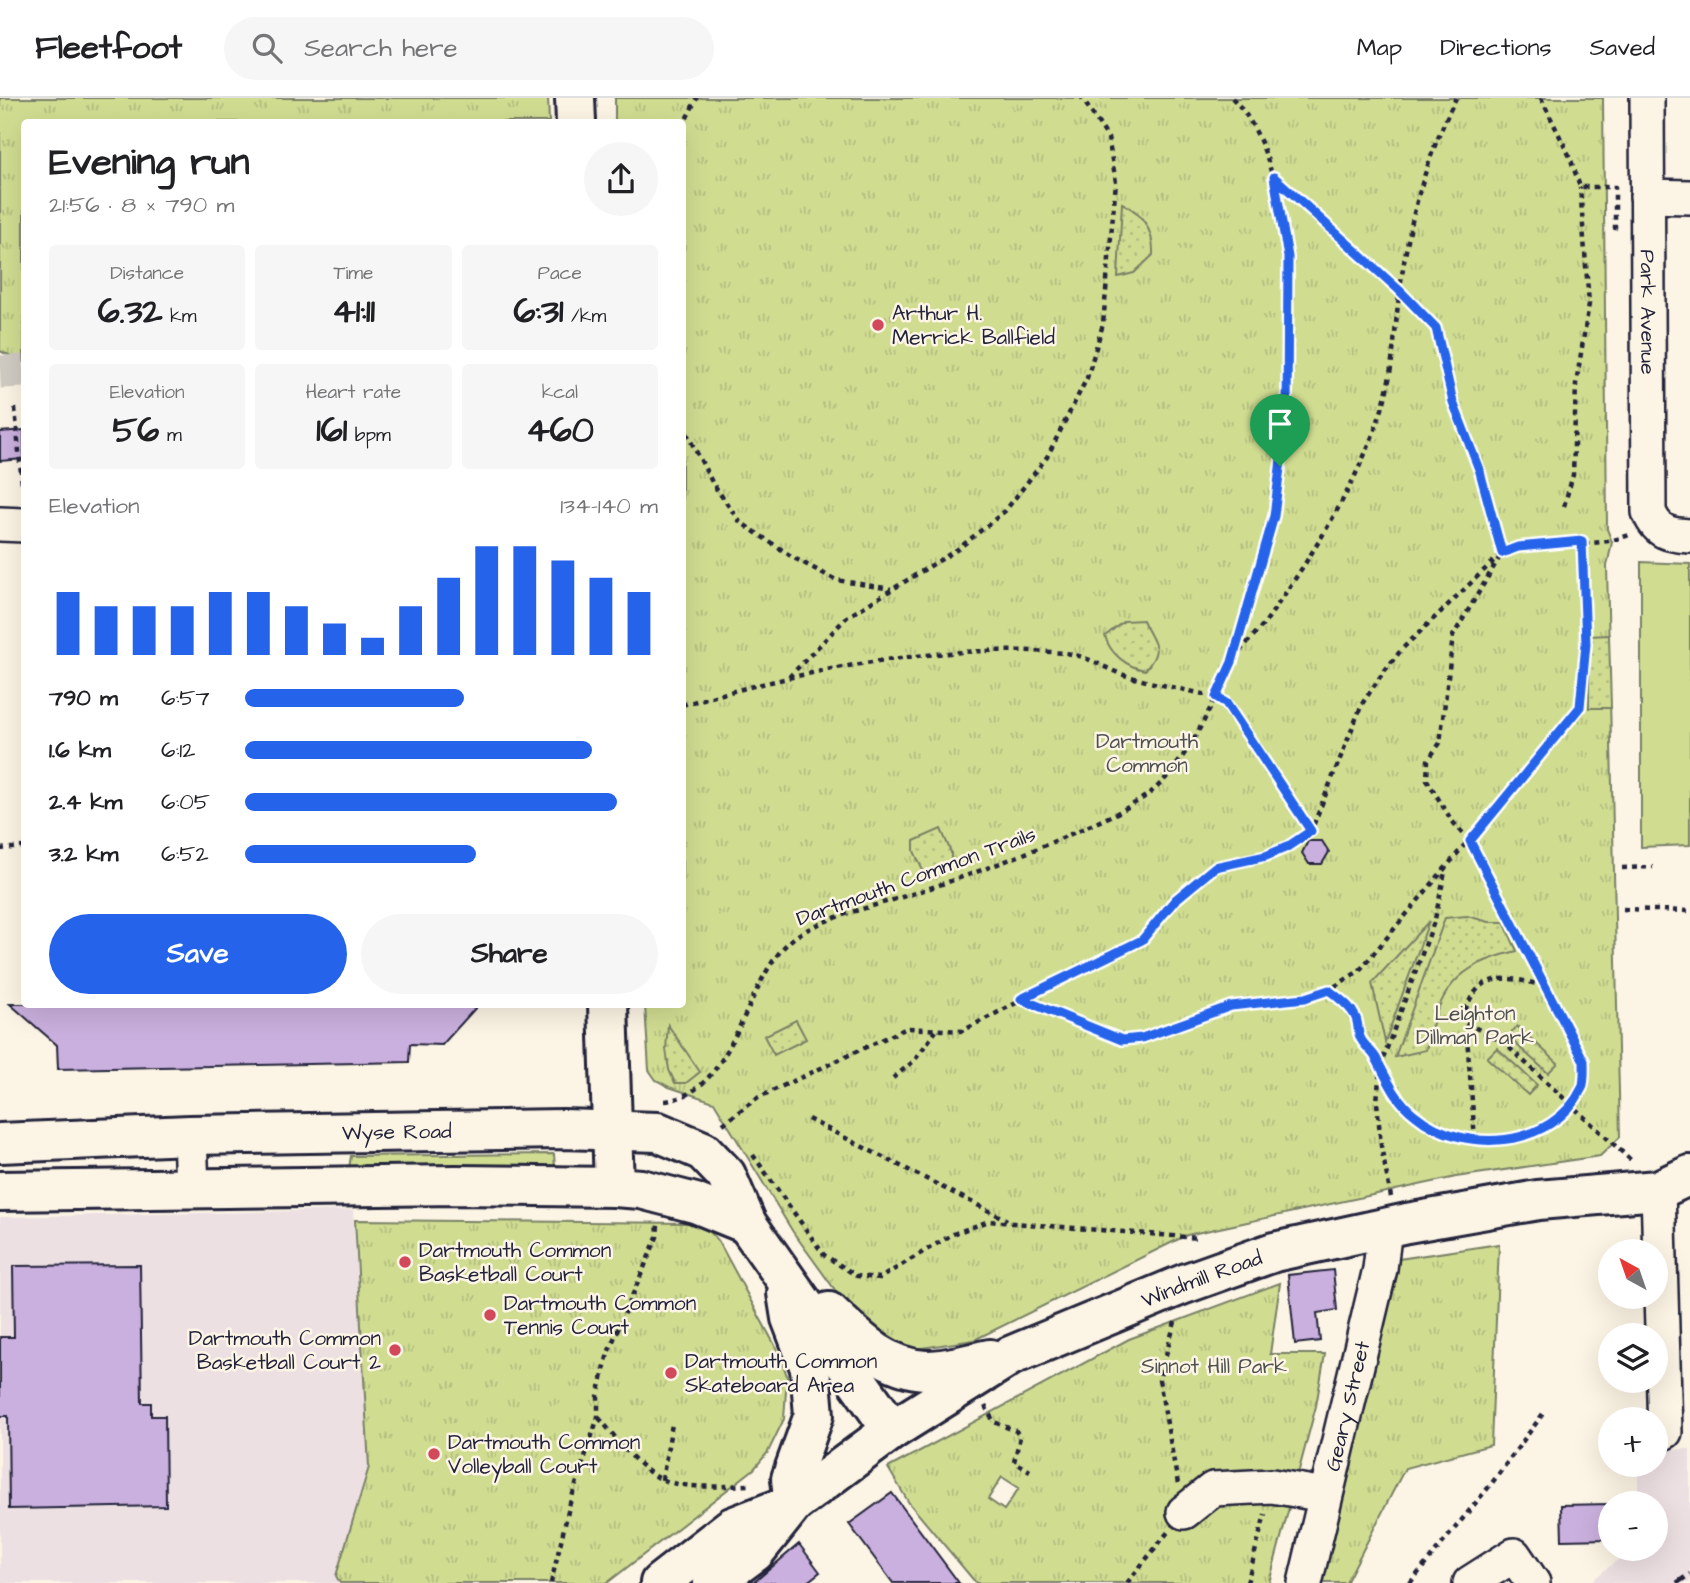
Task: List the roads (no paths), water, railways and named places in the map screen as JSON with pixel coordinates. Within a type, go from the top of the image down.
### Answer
[{"type":"main road","points":[[575,98],[576,119]]},
{"type":"main road","points":[[608,1008],[614,1187]]},
{"type":"main road","name":"Wyse Road","points":[[0,1143],[190,1135],[613,1128],[658,1132],[703,1151],[726,1175],[747,1224],[785,1274],[892,1430]]},
{"type":"main road","points":[[0,1191],[456,1185],[614,1187],[640,1189],[695,1203],[747,1224]]},
{"type":"main road","name":"Windmill Road","points":[[660,1583],[732,1527],[1010,1356],[1184,1284],[1388,1213],[1679,1190]]},
{"type":"main road","points":[[785,1274],[877,1355],[906,1366],[927,1370],[1010,1356]]},
{"type":"main road","points":[[785,1274],[791,1318],[810,1368],[814,1415],[792,1491]]},
{"type":"main road","name":"Windmill Road","points":[[713,1583],[755,1552],[792,1491]]},
{"type":"street","name":"Park Avenue","points":[[1647,98],[1649,512],[1655,525],[1667,535],[1690,536]]},
{"type":"street","points":[[1647,211],[1690,197]]},
{"type":"street","points":[[0,524],[21,525]]},
{"type":"street","points":[[190,1135],[191,1189]]},
{"type":"street","points":[[1666,1407],[1679,1190]]},
{"type":"street","name":"Geary Street","points":[[1304,1583],[1380,1269],[1388,1213]]},
{"type":"street","points":[[1184,1512],[1213,1489],[1272,1486],[1325,1495]]},
{"type":"street","points":[[1470,1583],[1514,1555],[1532,1583]]},
{"type":"tunnel","points":[[0,372],[21,371]]},
{"type":"railway","points":[[1677,1583],[1690,1574]]},
{"type":"place","name":"Arthur H. Merrick Ballfield","points":[[878,325]]},
{"type":"place","name":"Dartmouth Common Basketball Court","points":[[405,1262]]},
{"type":"place","name":"Dartmouth Common Tennis Court","points":[[490,1315]]},
{"type":"place","name":"Dartmouth Common Basketball Court 2","points":[[395,1350]]},
{"type":"place","name":"Dartmouth Common Skateboard Area","points":[[671,1373]]},
{"type":"place","name":"Dartmouth Common Volleyball Court","points":[[434,1454]]},
{"type":"park label","name":"Dartmouth Common","points":[[1147,753]]},
{"type":"park label","name":"Leighton Dillman Park","points":[[1475,1025]]},
{"type":"park label","name":"Sinnot Hill Park","points":[[1214,1366]]}]
